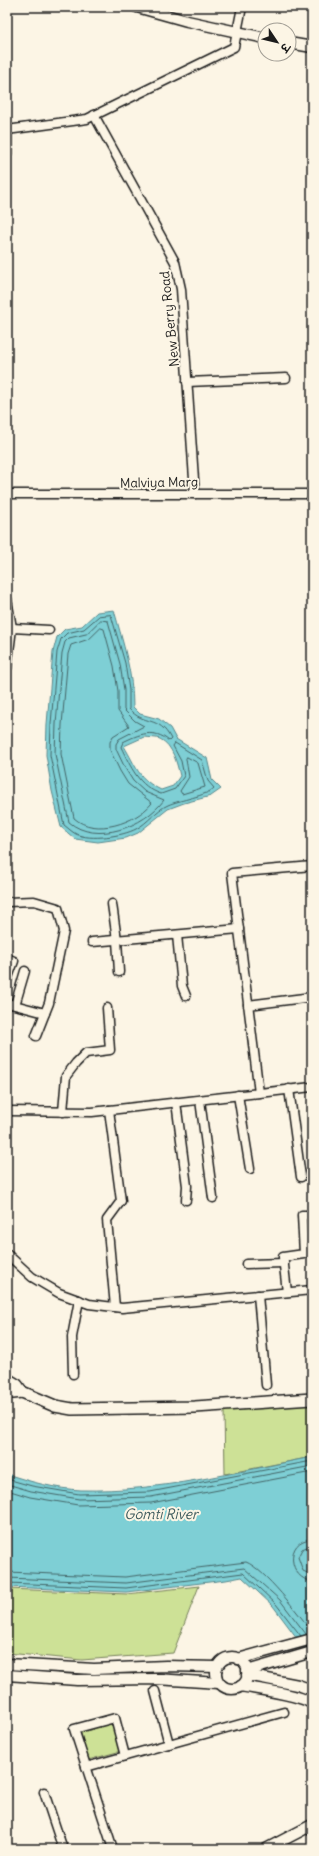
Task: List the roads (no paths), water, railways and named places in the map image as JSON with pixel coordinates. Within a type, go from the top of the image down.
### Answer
[{"type":"main road","points":[[7,1379],[17,1385],[22,1392]]},
{"type":"main road","points":[[7,1390],[13,1393],[22,1392],[55,1406],[72,1409],[195,1407],[312,1399]]},
{"type":"street","points":[[137,7],[257,37]]},
{"type":"street","points":[[7,130],[86,119],[234,47],[242,7]]},
{"type":"street","points":[[297,44],[312,47]]},
{"type":"street","name":"New Berry Road","points":[[94,115],[176,262],[181,289],[195,494]]},
{"type":"street","points":[[7,134],[7,154]]},
{"type":"street","points":[[187,382],[286,378]]},
{"type":"street","name":"Malviya Marg","points":[[7,494],[312,494]]},
{"type":"street","points":[[7,599],[12,628],[7,668]]},
{"type":"street","points":[[12,628],[49,630]]},
{"type":"street","points":[[259,1093],[232,874],[312,866]]},
{"type":"street","points":[[7,902],[34,901],[58,908],[64,930],[51,996],[46,1013],[36,1036]]},
{"type":"street","points":[[112,904],[117,940],[119,972]]},
{"type":"street","points":[[92,942],[239,929]]},
{"type":"street","points":[[177,935],[182,986],[186,996]]},
{"type":"street","points":[[7,958],[14,960],[7,980]]},
{"type":"street","points":[[25,971],[11,1004],[46,1013]]},
{"type":"street","points":[[248,1005],[312,997]]},
{"type":"street","points":[[64,1112],[66,1076],[86,1053],[110,1050],[107,1008]]},
{"type":"street","points":[[7,1111],[92,1112],[312,1087]]},
{"type":"street","points":[[289,1089],[301,1177]]},
{"type":"street","points":[[238,1095],[250,1169]]},
{"type":"street","points":[[200,1100],[213,1198]]},
{"type":"street","points":[[176,1102],[187,1186],[186,1200]]},
{"type":"street","points":[[109,1110],[120,1201],[107,1220],[115,1307]]},
{"type":"street","points":[[287,1292],[283,1257],[304,1254],[302,1215],[312,1215]]},
{"type":"street","points":[[7,1254],[32,1277],[59,1293],[89,1304],[122,1308],[312,1290]]},
{"type":"street","points":[[246,1264],[284,1263]]},
{"type":"street","points":[[258,1295],[266,1385]]},
{"type":"street","points":[[73,1374],[72,1337],[79,1300]]},
{"type":"street","points":[[219,1683],[216,1676],[217,1667],[226,1659],[238,1659],[312,1639]]},
{"type":"street","points":[[247,1673],[312,1652]]},
{"type":"street","points":[[238,1659],[244,1664],[247,1673],[241,1686]]},
{"type":"street","points":[[7,1664],[94,1669],[166,1666],[217,1667]]},
{"type":"street","points":[[247,1673],[298,1685],[312,1690]]},
{"type":"street","points":[[7,1675],[77,1680],[156,1679],[219,1683],[230,1689],[241,1686],[296,1696],[309,1700],[312,1704]]},
{"type":"street","points":[[155,1691],[169,1744]]},
{"type":"street","points":[[86,1767],[284,1712]]},
{"type":"street","points":[[113,1849],[74,1729],[115,1718],[125,1756]]},
{"type":"street","points":[[44,1792],[63,1849]]},
{"type":"street","points":[[266,1849],[312,1825]]},
{"type":"water","points":[[114,610],[129,670],[133,694],[133,707],[140,714],[159,719],[170,728],[176,739],[207,758],[212,780],[221,789],[211,796],[168,809],[138,833],[126,838],[98,842],[75,839],[61,827],[52,791],[46,755],[53,652],[57,637],[65,629],[82,626],[97,612]],"holes":[[[144,737],[160,739],[171,750],[180,776],[173,786],[161,790],[153,786],[142,777],[138,771],[124,746]]]},
{"type":"water","name":"Gomti River","points":[[312,1457],[312,1554],[307,1556],[312,1572],[312,1658],[273,1606],[242,1577],[126,1592],[7,1587],[7,1474],[53,1487],[81,1490],[110,1490],[139,1488],[197,1480]]}]
